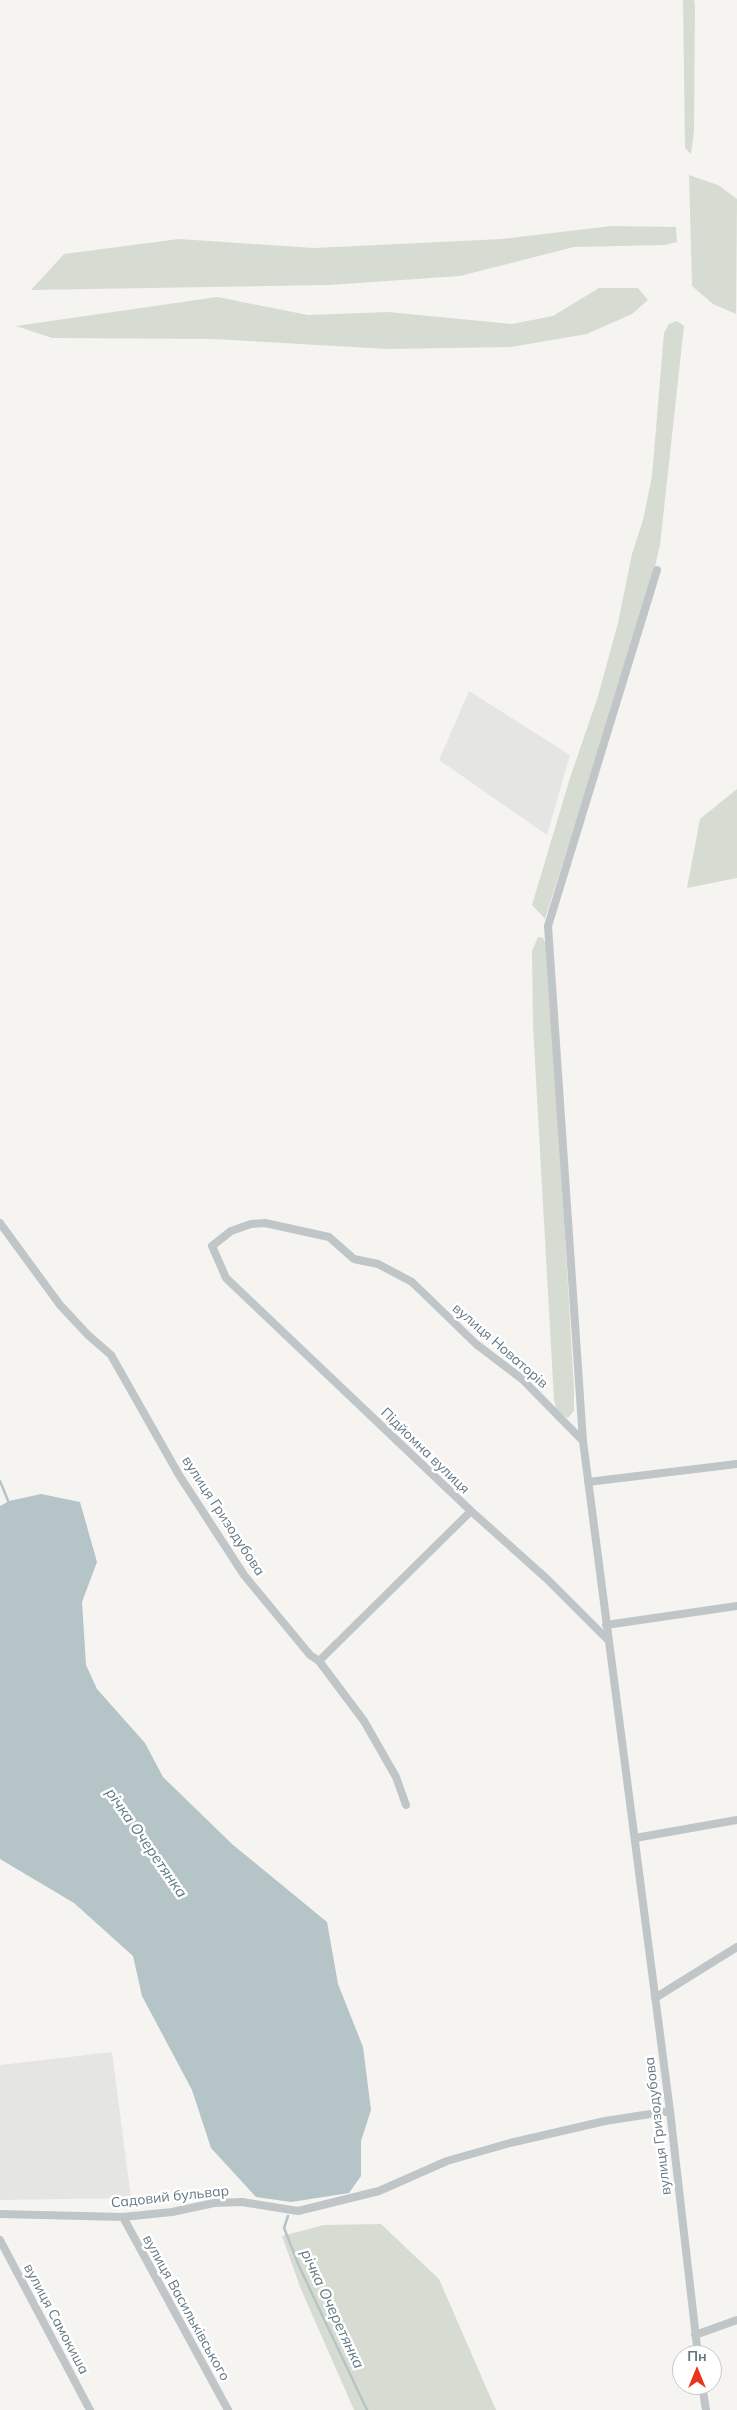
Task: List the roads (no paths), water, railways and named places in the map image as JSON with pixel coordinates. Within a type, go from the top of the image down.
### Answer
[{"type":"street","name":"вулиця Гризодубова","points":[[657,570],[548,926],[583,1441],[670,2111],[696,2345]]},
{"type":"street","name":"вулиця Гризодубова","points":[[0,1223],[16,1242],[60,1305],[88,1335],[111,1355],[179,1474],[244,1574],[310,1655],[319,1661],[364,1721],[396,1777],[406,1805]]},
{"type":"street","name":"вулиця Новаторів","points":[[226,1278],[212,1246],[231,1231],[251,1224],[265,1223],[329,1237],[354,1259],[378,1264],[412,1282],[476,1344],[522,1379],[583,1441]]},
{"type":"street","name":"Підйомна вулиця","points":[[226,1278],[471,1511],[547,1579],[608,1640]]},
{"type":"street","points":[[588,1482],[737,1464]]},
{"type":"street","points":[[319,1661],[471,1511]]},
{"type":"street","points":[[606,1625],[737,1606]]},
{"type":"street","points":[[635,1838],[737,1820]]},
{"type":"street","points":[[655,1998],[737,1947]]},
{"type":"street","name":"Садовий бульвар","points":[[0,2214],[123,2217],[172,2212],[214,2203],[242,2202],[282,2210],[298,2211],[379,2191],[447,2161],[510,2143],[605,2122],[670,2111]]},
{"type":"street","name":"вулиця Васильківського","points":[[123,2217],[228,2410]]},
{"type":"street","name":"вулиця Самокиша","points":[[0,2240],[90,2410]]},
{"type":"street","points":[[695,2335],[737,2320]]},
{"type":"street","points":[[704,2395],[706,2410]]},
{"type":"water","points":[[41,1494],[80,1502],[97,1562],[82,1602],[86,1665],[97,1689],[145,1743],[163,1777],[232,1844],[327,1922],[338,1984],[363,2047],[371,2110],[361,2141],[361,2176],[349,2193],[291,2202],[256,2197],[211,2148],[192,2090],[142,1996],[133,1956],[74,1903],[0,1859],[0,1506],[9,1501]]},
{"type":"waterway","name":"річка Очеретянка","points":[[0,1481],[9,1503]]},
{"type":"waterway","name":"річка Очеретянка","points":[[288,2216],[284,2228],[299,2266],[367,2410]]}]
